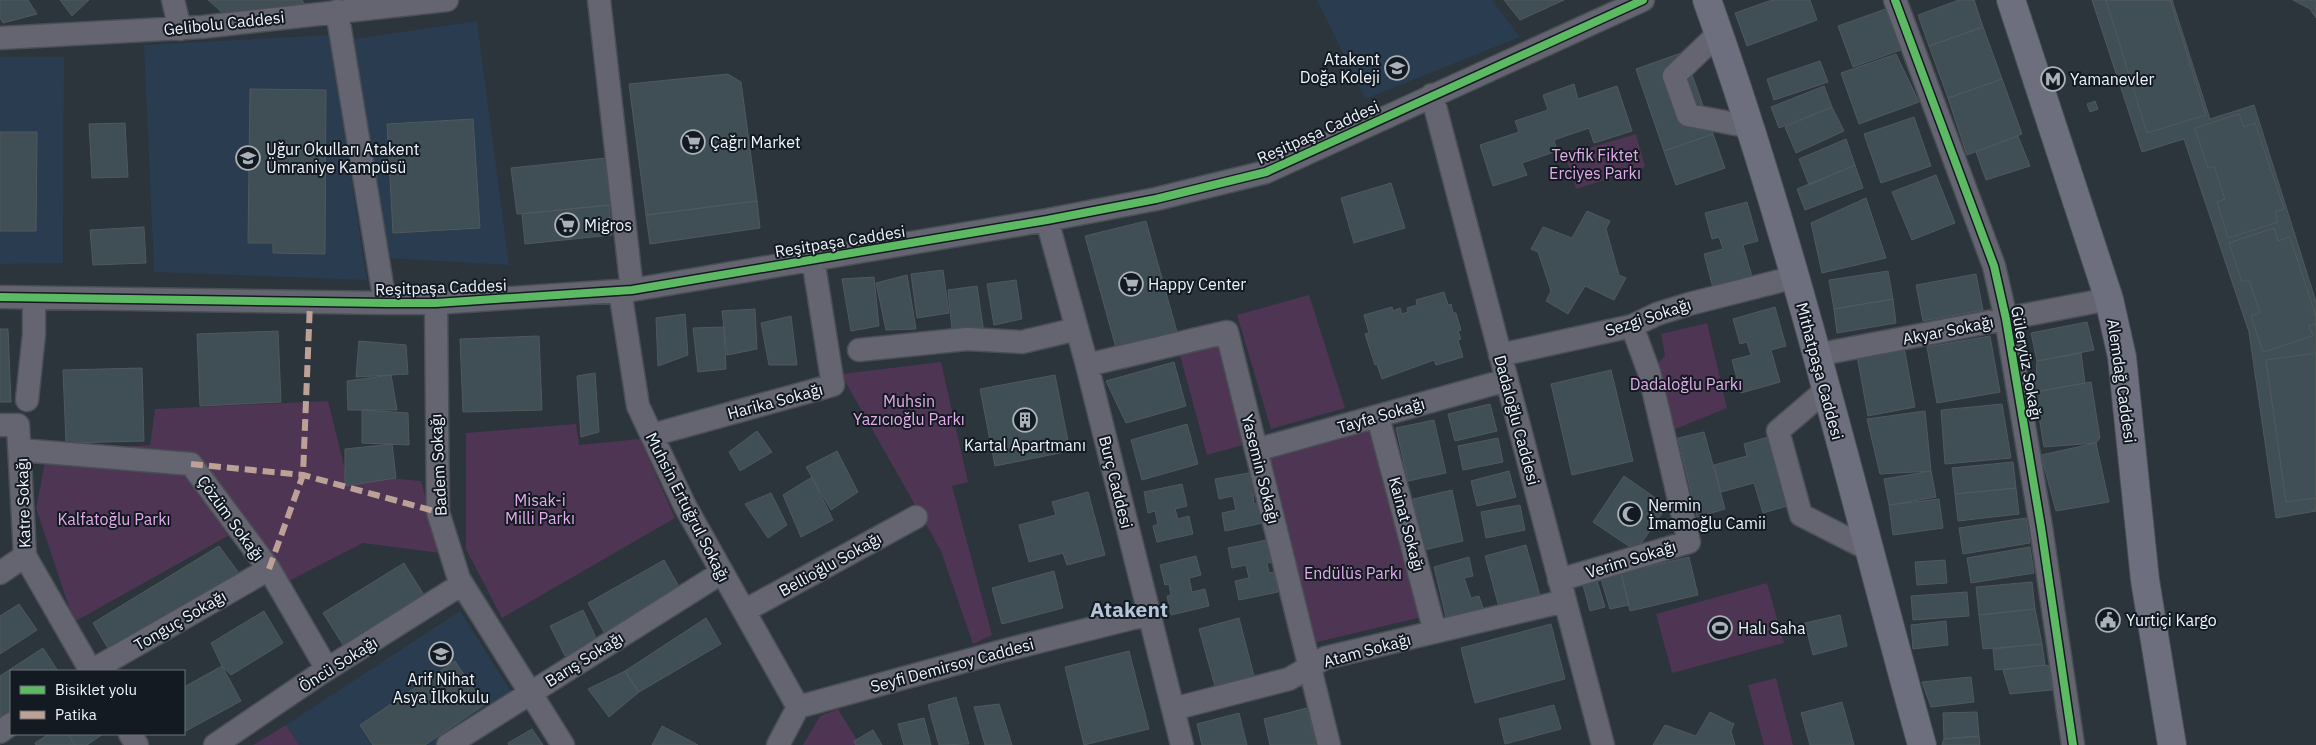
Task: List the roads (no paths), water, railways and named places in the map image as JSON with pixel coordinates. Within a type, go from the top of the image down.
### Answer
[{"type":"main road","name":"Mithatpaşa Caddesi","points":[[1707,0],[1751,127],[1795,277],[1922,745]]},
{"type":"main road","name":"Alemdağ Caddesi","points":[[2010,0],[2110,299],[2122,357],[2145,580],[2172,745]]},
{"type":"street","points":[[173,0],[180,28]]},
{"type":"street","name":"Gelibolu Caddesi","points":[[0,38],[180,28],[447,0]]},
{"type":"street","name":"Muhsin Ertuğrul Sokağı","points":[[599,0],[638,406],[685,506],[798,707]]},
{"type":"street","name":"Reşitpaşa Caddesi","points":[[0,297],[436,303],[626,291],[1047,220],[1156,199],[1266,172],[1643,0]]},
{"type":"street","name":"Güleryüz Sokağı","points":[[1895,0],[1994,266],[2006,319],[2073,745]]},
{"type":"street","points":[[337,11],[385,303]]},
{"type":"street","points":[[1719,33],[1674,76],[1688,115],[1751,127]]},
{"type":"street","name":"Dadaloğlu Caddesi","points":[[1432,95],[1603,745]]},
{"type":"street","name":"Burç Caddesi","points":[[1047,220],[1087,366],[1182,745]]},
{"type":"street","name":"Harika Sokağı","points":[[652,435],[833,385],[813,260]]},
{"type":"street","name":"Sezgi Sokağı","points":[[1500,355],[1632,326],[1657,314],[1689,304],[1795,277]]},
{"type":"street","points":[[27,400],[34,334],[34,298]]},
{"type":"street","name":"Akyar Sokağı","points":[[1816,354],[2110,299]]},
{"type":"street","name":"Badem Sokağı","points":[[436,303],[438,512],[462,584],[563,745]]},
{"type":"street","name":"Verim Sokağı","points":[[1562,591],[1689,542],[1649,372],[1632,326]]},
{"type":"street","points":[[858,350],[967,339],[1022,342],[1076,328]]},
{"type":"street","name":"Yasemin Sokağı","points":[[1087,366],[1227,332],[1329,745]]},
{"type":"street","name":"Tayfa Sokağı","points":[[1256,450],[1507,380]]},
{"type":"street","points":[[1826,390],[1778,431],[1802,515],[1868,549]]},
{"type":"street","name":"Kainat Sokağı","points":[[1378,417],[1435,632]]},
{"type":"street","name":"Katre Sokağı","points":[[0,425],[18,425],[25,556],[90,670]]},
{"type":"street","name":"Çözüm Sokağı","points":[[20,450],[191,464],[269,569],[327,669]]},
{"type":"street","name":"Bellioğlu Sokağı","points":[[744,611],[916,517]]},
{"type":"street","points":[[0,573],[25,556]]},
{"type":"street","name":"Tonguç Sokağı","points":[[93,670],[269,569]]},
{"type":"street","name":"Barış Sokağı","points":[[448,745],[721,573]]},
{"type":"street","name":"Öncü Sokağı","points":[[215,745],[327,669],[462,584]]},
{"type":"street","name":"Atam Sokağı","points":[[1173,709],[1289,679],[1325,658],[1435,632],[1562,591]]},
{"type":"street","name":"Seyfi Demirsoy Caddesi","points":[[798,707],[1002,650],[1149,614]]},
{"type":"street","points":[[778,745],[798,707]]},
{"type":"place","name":"Atakent Doğa Koleji","points":[[1397,68]]},
{"type":"place","name":"Yamanevler","points":[[2053,79]]},
{"type":"place","name":"Çağrı Market","points":[[693,142]]},
{"type":"place","name":"Uğur Okulları Atakent Ümraniye Kampüsü","points":[[248,158]]},
{"type":"place","name":"Migros","points":[[567,225]]},
{"type":"place","name":"Happy Center","points":[[1131,284]]},
{"type":"place","name":"Kartal Apartmanı","points":[[1025,420]]},
{"type":"place","name":"Nermin İmamoğlu Camii","points":[[1630,514]]},
{"type":"place","name":"Yurtiçi Kargo","points":[[2108,620]]},
{"type":"place","name":"Halı Saha","points":[[1720,628]]},
{"type":"place","name":"Arif Nihat Asya İlkokulu","points":[[441,654]]},
{"type":"district","name":"Atakent","points":[[1129,609]]},
{"type":"park label","name":"Tevfik Fiktet Erciyes Parkı","points":[[1595,164]]},
{"type":"park label","name":"Dadaloğlu Parkı","points":[[1686,384]]},
{"type":"park label","name":"Muhsin Yazıcıoğlu Parkı","points":[[909,410]]},
{"type":"park label","name":"Misak-i Milli Parkı","points":[[540,509]]},
{"type":"park label","name":"Kalfatoğlu Parkı","points":[[114,519]]},
{"type":"park label","name":"Endülüs Parkı","points":[[1353,573]]}]
